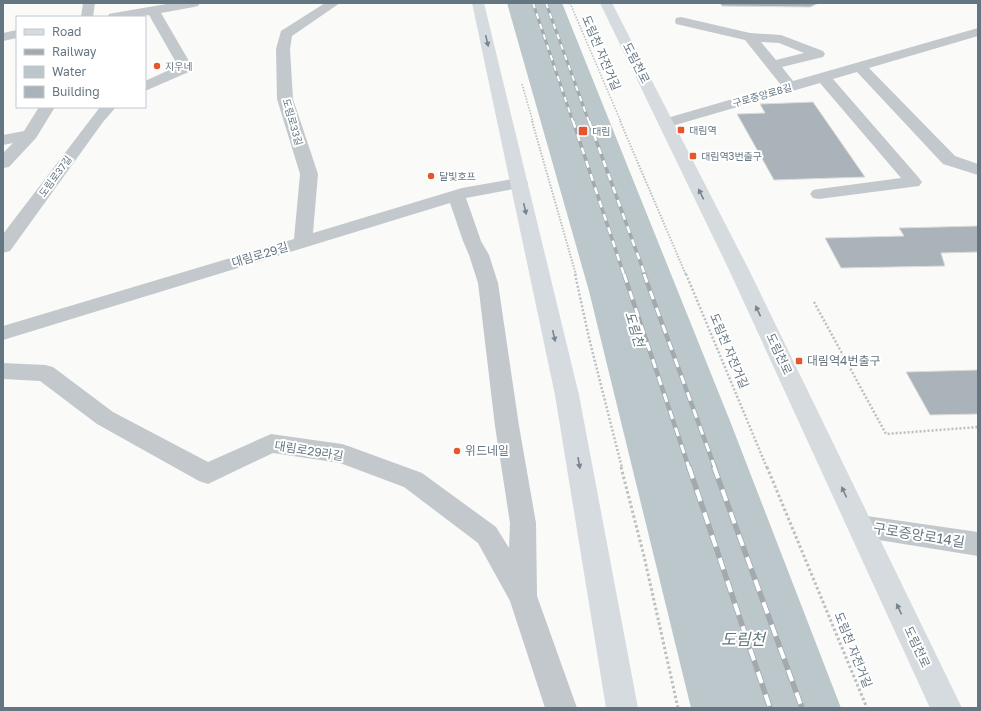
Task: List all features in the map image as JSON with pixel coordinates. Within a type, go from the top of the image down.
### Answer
[{"type":"main road","points":[[478,3],[567,395],[622,708]]},
{"type":"main road","name":"도림천로","points":[[606,3],[740,272],[946,708]]},
{"type":"street","points":[[87,16],[89,3]]},
{"type":"street","points":[[120,16],[194,3]]},
{"type":"street","name":"도림로33길","points":[[303,242],[309,174],[285,99],[283,49],[286,34],[334,3]]},
{"type":"street","points":[[146,87],[186,68],[153,10]]},
{"type":"street","points":[[681,21],[750,36],[781,39],[818,54],[773,65]]},
{"type":"street","name":"구로중앙로8길","points":[[666,123],[978,32]]},
{"type":"street","points":[[3,37],[16,34]]},
{"type":"street","points":[[750,36],[790,87]]},
{"type":"street","points":[[859,66],[949,160],[978,170]]},
{"type":"street","points":[[819,194],[913,182],[823,77]]},
{"type":"street","points":[[3,163],[30,135],[46,108]]},
{"type":"street","name":"도림로37길","points":[[3,247],[97,118],[107,108]]},
{"type":"street","points":[[3,140],[30,135]]},
{"type":"street","name":"대림로29길","points":[[4,328],[303,242],[468,192],[519,183]]},
{"type":"street","points":[[456,196],[472,241],[479,255],[488,283],[507,426],[523,522],[523,597]]},
{"type":"street","name":"대림로29라길","points":[[3,371],[45,373],[105,418],[208,474],[271,443],[342,454],[413,480],[487,535],[523,597],[560,708]]},
{"type":"street","name":"구로중앙로14길","points":[[860,526],[978,544]]},
{"type":"path","name":"도림천 자전거길","points":[[570,3],[720,354],[867,708]]},
{"type":"path","points":[[521,80],[579,286],[589,338],[644,556],[678,708]]},
{"type":"path","points":[[814,302],[886,434],[978,427]]},
{"type":"water","name":"도림천","points":[[507,3],[562,3],[730,421],[841,708],[691,708],[589,291]]},
{"type":"building","points":[[720,3],[819,3],[810,7],[722,6]]},
{"type":"building","points":[[813,102],[865,177],[774,180],[737,114],[765,113],[760,104]]},
{"type":"building","points":[[978,226],[978,252],[941,253],[945,266],[841,268],[825,238],[904,236],[899,228]]},
{"type":"building","points":[[978,370],[978,414],[930,415],[906,372]]},
{"type":"railway","points":[[533,3],[573,122]]},
{"type":"railway","points":[[546,3],[589,122]]},
{"type":"railway","points":[[573,121],[624,275]]},
{"type":"railway","points":[[589,121],[645,275]]},
{"type":"railway","points":[[624,274],[689,468]]},
{"type":"railway","points":[[644,274],[715,468]]},
{"type":"railway","points":[[689,467],[770,708]]},
{"type":"railway","points":[[714,467],[802,708]]},
{"type":"place","name":"지우네","points":[[157,66]]},
{"type":"place","name":"대림역","points":[[681,130]]},
{"type":"place","name":"대림","points":[[583,131]]},
{"type":"place","name":"대림역3번출구","points":[[693,156]]},
{"type":"place","name":"달빛호프","points":[[431,176]]},
{"type":"place","name":"대림역4번출구","points":[[799,361]]},
{"type":"place","name":"위드네일","points":[[457,451]]}]
